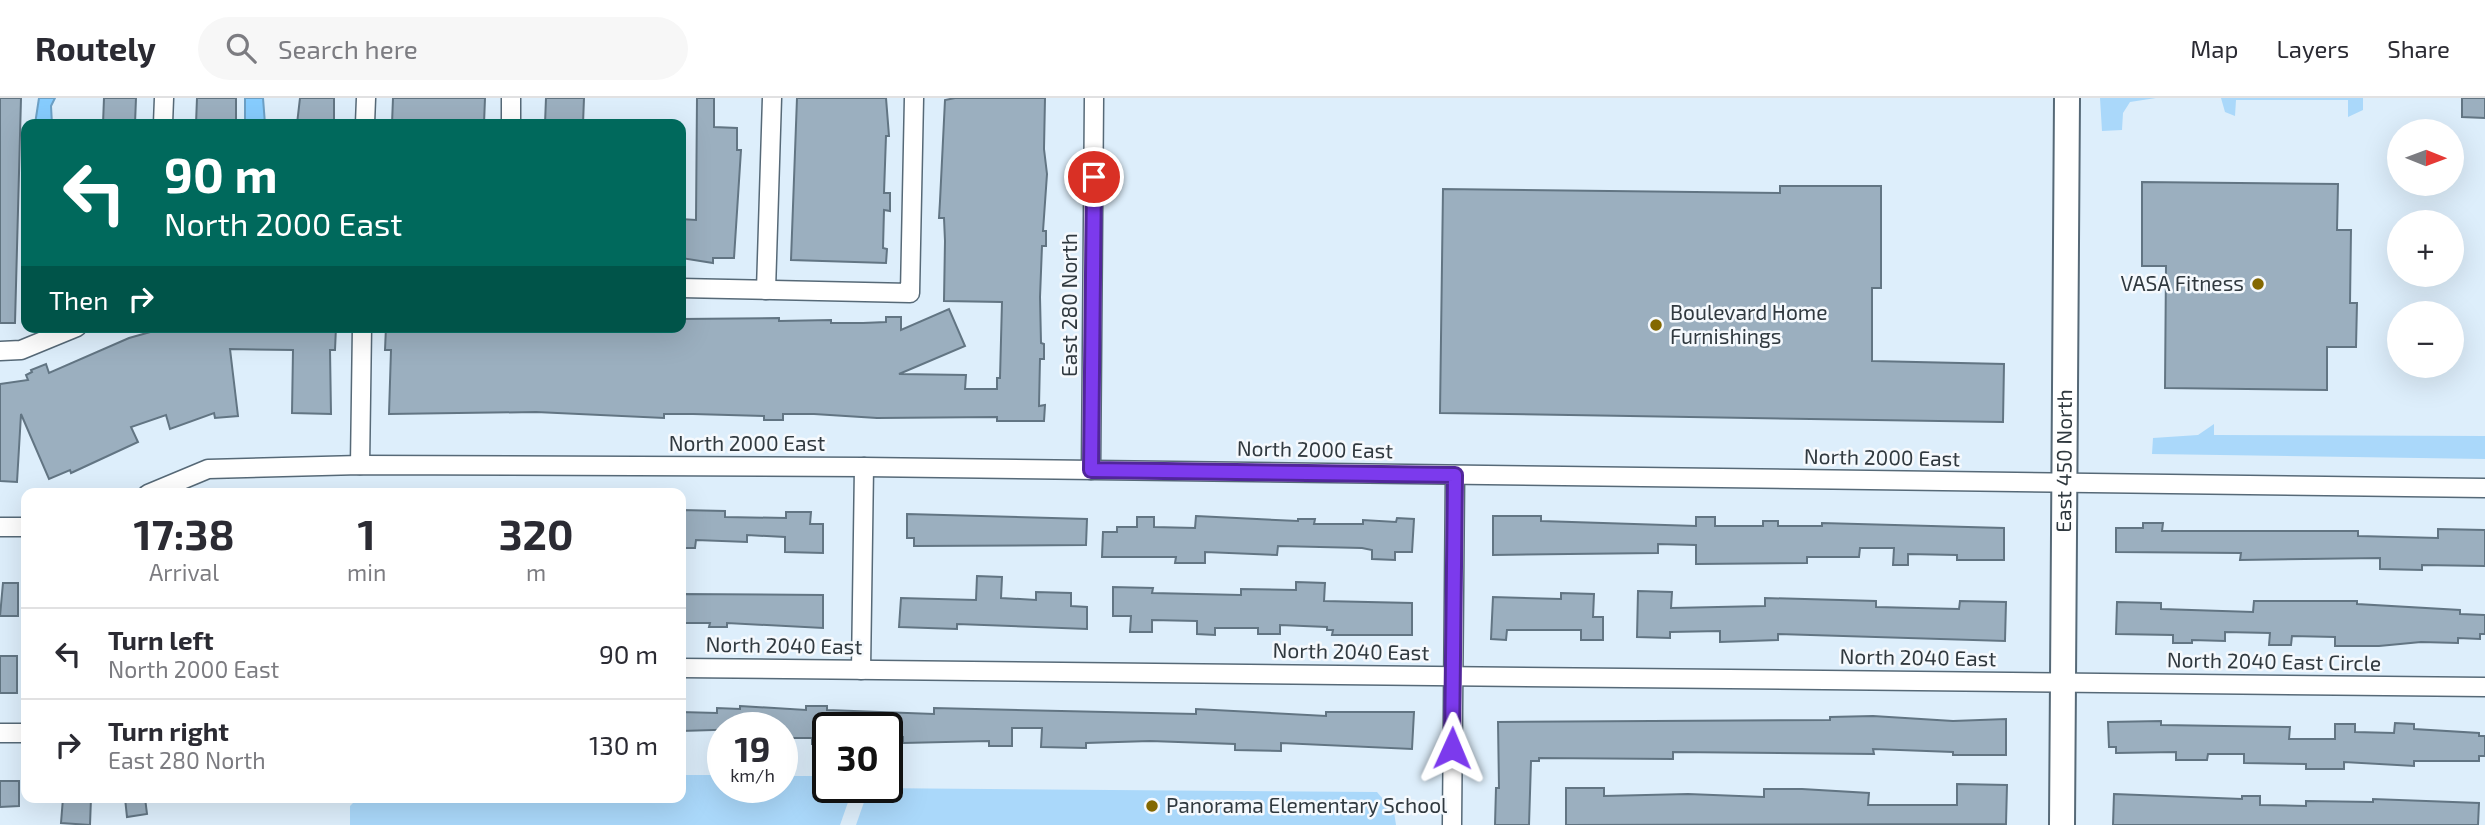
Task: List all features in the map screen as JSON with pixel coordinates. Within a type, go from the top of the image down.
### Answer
[{"type":"street","points":[[163,119],[164,98]]},
{"type":"street","points":[[365,119],[366,98]]},
{"type":"street","points":[[511,98],[511,119]]},
{"type":"street","points":[[766,290],[772,98]]},
{"type":"street","points":[[686,288],[910,293],[914,98]]},
{"type":"street","name":"East 280 North","points":[[1091,470],[1094,98]]},
{"type":"street","name":"East 450 North","points":[[2062,825],[2067,98]]},
{"type":"street","points":[[0,351],[21,350],[62,333]]},
{"type":"street","points":[[360,466],[362,333]]},
{"type":"street","name":"North 2000 East","points":[[162,488],[208,469],[360,466],[864,467],[2485,488]]},
{"type":"street","points":[[861,670],[864,467]]},
{"type":"street","points":[[1452,825],[1455,475]]},
{"type":"street","points":[[0,527],[21,527]]},
{"type":"street","name":"North 2040 East","points":[[686,668],[2063,682]]},
{"type":"street","name":"North 2040 East Circle","points":[[2063,682],[2485,687]]},
{"type":"street","points":[[0,733],[21,733]]},
{"type":"shaded area","points":[[39,98],[55,98],[51,106],[52,119],[36,119]]},
{"type":"shaded area","points":[[245,98],[263,98],[265,119],[245,119]]},
{"type":"shaded area","points":[[2100,98],[2156,98],[2130,102],[2123,113],[2122,130],[2102,131]]},
{"type":"shaded area","points":[[2221,98],[2363,98],[2363,110],[2348,117],[2348,100],[2236,100],[2235,116],[2225,112]]},
{"type":"shaded area","points":[[2214,424],[2214,435],[2485,436],[2485,459],[2152,454],[2153,438],[2198,435]]},
{"type":"shaded area","points":[[686,775],[707,775],[707,803],[798,803],[798,776],[812,776],[812,803],[848,803],[840,825],[350,825],[350,806],[353,803],[686,803]]},
{"type":"shaded area","points":[[903,788],[1377,792],[1394,812],[1396,825],[856,825],[864,803],[903,803]]},
{"type":"building","points":[[0,98],[21,98],[15,323],[0,323]]},
{"type":"building","points":[[104,98],[136,98],[135,119],[103,119]]},
{"type":"building","points":[[197,98],[236,98],[236,119],[196,119]]},
{"type":"building","points":[[300,98],[334,98],[334,119],[298,119]]},
{"type":"building","points":[[393,98],[485,98],[484,119],[392,119]]},
{"type":"building","points":[[546,98],[584,98],[583,119],[545,119]]},
{"type":"building","points":[[697,98],[714,98],[714,127],[737,128],[737,150],[741,150],[734,258],[713,258],[713,263],[686,259],[686,219],[696,220]]},
{"type":"building","points":[[797,98],[886,98],[889,136],[886,136],[884,193],[890,193],[890,211],[884,210],[883,248],[887,249],[886,263],[791,260]]},
{"type":"building","points":[[1045,98],[1044,149],[1047,174],[1043,231],[1046,231],[1046,246],[1042,246],[1040,297],[1044,359],[1040,359],[1039,406],[1045,405],[1044,421],[997,421],[997,417],[877,418],[814,414],[783,414],[783,420],[764,420],[764,416],[693,414],[664,414],[664,418],[536,412],[389,414],[391,350],[385,350],[386,333],[686,333],[686,319],[779,318],[779,321],[831,320],[831,323],[863,323],[886,322],[886,317],[901,317],[901,330],[949,309],[965,346],[899,374],[966,375],[965,389],[997,389],[997,378],[1000,378],[1002,302],[944,301],[944,218],[939,218],[945,100]]},
{"type":"building","points":[[2462,98],[2485,98],[2485,118],[2462,117]]},
{"type":"building","name":"VASA Fitness","points":[[2142,182],[2338,184],[2337,230],[2351,230],[2350,303],[2357,303],[2356,347],[2327,347],[2327,390],[2165,388],[2166,266],[2142,266]]},
{"type":"building","name":"Boulevard Home Furnishings","points":[[1780,186],[1881,186],[1881,288],[1872,288],[1872,361],[2004,364],[2003,422],[1440,413],[1443,189],[1780,193]]},
{"type":"building","points":[[147,333],[336,333],[335,350],[330,350],[331,414],[292,413],[293,350],[230,349],[238,416],[215,418],[214,413],[170,429],[166,415],[131,427],[138,442],[71,473],[70,470],[49,479],[21,414],[17,482],[0,481],[0,384],[28,380],[26,375],[32,372],[31,370],[46,364],[49,373]]},
{"type":"building","points":[[686,510],[725,511],[725,517],[786,518],[786,512],[811,512],[810,524],[823,524],[823,553],[785,552],[785,537],[747,535],[747,542],[696,540],[695,548],[686,548]]},
{"type":"building","points":[[907,514],[1087,519],[1086,545],[914,546],[914,538],[907,538]]},
{"type":"building","points":[[1196,516],[1298,521],[1315,519],[1314,524],[1363,524],[1363,520],[1396,522],[1397,518],[1414,519],[1412,552],[1395,552],[1395,560],[1372,559],[1372,550],[1362,548],[1278,546],[1277,555],[1205,552],[1205,563],[1175,563],[1176,557],[1102,557],[1103,532],[1117,532],[1117,527],[1137,527],[1137,517],[1154,517],[1154,527],[1195,528]]},
{"type":"building","points":[[1493,516],[1541,516],[1541,521],[1696,526],[1696,517],[1715,517],[1715,526],[1763,526],[1763,521],[1778,521],[1778,526],[1822,526],[1822,523],[2004,528],[2004,560],[1957,560],[1957,555],[1908,554],[1908,565],[1893,565],[1894,548],[1860,548],[1859,557],[1807,557],[1807,563],[1696,564],[1696,545],[1658,544],[1658,553],[1493,555]]},
{"type":"building","points":[[2143,523],[2163,523],[2162,531],[2358,531],[2358,536],[2438,538],[2438,529],[2485,530],[2485,566],[2422,565],[2422,570],[2380,569],[2380,558],[2240,560],[2241,553],[2116,552],[2116,528],[2143,528]]},
{"type":"building","points":[[977,576],[1002,577],[1001,598],[1036,600],[1036,592],[1071,593],[1071,606],[1087,607],[1087,629],[957,624],[957,629],[899,627],[901,598],[976,600]]},
{"type":"building","points":[[1296,582],[1325,583],[1324,601],[1412,603],[1412,635],[1332,635],[1333,630],[1327,630],[1327,627],[1280,625],[1280,634],[1258,634],[1258,628],[1215,628],[1215,635],[1197,634],[1197,621],[1152,620],[1152,632],[1130,632],[1131,616],[1113,616],[1113,587],[1153,588],[1152,593],[1241,595],[1241,589],[1296,590]]},
{"type":"building","points":[[3,583],[18,583],[18,616],[0,616]]},
{"type":"building","points":[[1638,591],[1672,592],[1671,608],[1765,606],[1765,598],[1876,601],[1876,607],[1959,609],[1960,601],[2006,602],[2005,641],[1778,634],[1778,640],[1720,642],[1720,631],[1670,632],[1670,638],[1637,637]]},
{"type":"building","points":[[1561,593],[1594,594],[1593,617],[1603,617],[1603,640],[1581,640],[1581,630],[1507,630],[1506,640],[1491,639],[1493,597],[1561,599]]},
{"type":"building","points":[[686,594],[823,595],[823,628],[727,623],[727,627],[709,627],[710,623],[686,623]]},
{"type":"building","points":[[2254,601],[2357,601],[2357,604],[2460,610],[2460,614],[2485,615],[2485,634],[2480,634],[2480,639],[2458,638],[2458,643],[2335,646],[2335,637],[2292,636],[2291,645],[2269,645],[2270,633],[2225,632],[2225,641],[2192,640],[2192,643],[2173,643],[2173,635],[2116,634],[2117,602],[2161,603],[2161,609],[2253,612]]},
{"type":"building","points":[[0,656],[17,656],[17,693],[0,693]]},
{"type":"building","points":[[740,706],[806,710],[806,706],[827,706],[827,710],[880,712],[812,712],[812,738],[798,738],[798,712],[717,712],[717,708],[740,709]]},
{"type":"building","points":[[934,708],[1196,714],[1196,709],[1326,716],[1326,712],[1414,712],[1412,749],[1281,743],[1281,751],[1235,750],[1235,744],[1150,741],[1086,743],[1086,748],[1041,747],[1042,728],[1012,728],[1012,746],[989,746],[989,741],[903,743],[903,713],[934,714]]},
{"type":"building","points":[[686,712],[707,713],[707,730],[686,731]]},
{"type":"building","points":[[1873,716],[1953,721],[2006,719],[2006,755],[1953,755],[1953,752],[1873,749],[1874,754],[1673,752],[1673,759],[1539,758],[1539,761],[1531,761],[1529,825],[1495,825],[1496,788],[1499,788],[1498,722],[1830,720],[1830,717]]},
{"type":"building","points":[[2161,721],[2161,725],[2290,727],[2289,739],[2335,739],[2335,724],[2355,724],[2355,732],[2394,733],[2395,723],[2414,724],[2414,729],[2479,733],[2479,736],[2485,736],[2485,756],[2479,756],[2479,761],[2414,761],[2414,766],[2344,762],[2344,769],[2306,769],[2306,764],[2244,763],[2244,754],[2208,754],[2207,760],[2176,760],[2176,752],[2116,753],[2116,747],[2109,747],[2108,722]]},
{"type":"building","points":[[0,781],[19,781],[19,806],[0,807]]},
{"type":"building","points":[[1957,784],[2007,785],[2006,824],[1566,825],[1566,788],[1604,788],[1604,796],[1688,794],[1764,797],[1764,789],[1802,789],[1869,793],[1868,805],[1957,805]]},
{"type":"building","points":[[2114,794],[2242,799],[2242,796],[2260,796],[2260,805],[2306,806],[2306,801],[2373,802],[2373,799],[2479,803],[2478,825],[2113,825]]},
{"type":"building","points":[[63,803],[91,803],[90,825],[61,823]]},
{"type":"building","points":[[126,803],[146,803],[147,814],[127,817]]},
{"type":"place","name":"VASA Fitness","points":[[2258,284]]},
{"type":"place","name":"Boulevard Home Furnishings","points":[[1656,325]]},
{"type":"place","name":"Panorama Elementary School","points":[[1152,806]]},
{"type":"route","points":[[1094,177],[1091,470],[1455,475],[1452,748]]}]
